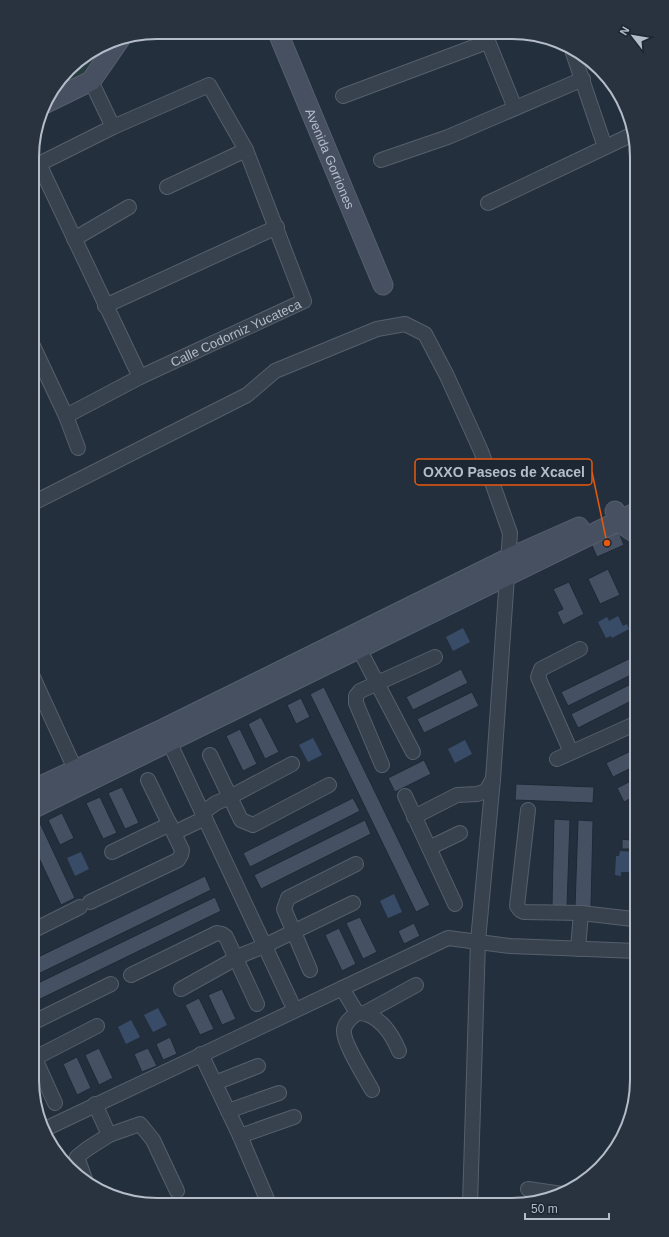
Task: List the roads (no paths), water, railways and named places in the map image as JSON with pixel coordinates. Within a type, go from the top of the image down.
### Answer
[{"type":"main road","name":"Avenida Gorriones","points":[[280,39],[383,285]]},
{"type":"main road","points":[[55,99],[91,81],[115,47]]},
{"type":"main road","points":[[39,806],[166,736],[508,567],[624,514],[625,526],[630,529]]},
{"type":"main road","points":[[39,787],[75,770],[166,736]]},
{"type":"street","points":[[343,96],[484,39]]},
{"type":"street","points":[[486,39],[515,108]]},
{"type":"street","points":[[575,58],[605,147]]},
{"type":"street","points":[[381,160],[448,137],[583,79]]},
{"type":"street","points":[[91,81],[113,128]]},
{"type":"street","name":"Calle Codorniz Yucateca","points":[[66,416],[140,378],[304,301],[246,150],[209,85],[113,128],[39,164],[140,378]]},
{"type":"street","points":[[488,203],[628,135]]},
{"type":"street","points":[[167,187],[246,150]]},
{"type":"street","points":[[74,239],[129,207]]},
{"type":"street","points":[[105,306],[277,228]]},
{"type":"street","points":[[39,500],[247,395],[275,372],[377,329],[405,324],[425,334],[447,376],[478,444],[510,533],[493,779],[478,941],[470,1198]]},
{"type":"street","points":[[39,359],[66,416],[78,448]]},
{"type":"street","points":[[356,642],[413,752]]},
{"type":"street","points":[[571,752],[538,677],[541,669],[580,648]]},
{"type":"street","points":[[382,765],[356,703],[356,696],[360,691],[435,657]]},
{"type":"street","points":[[39,696],[75,770]]},
{"type":"street","points":[[557,759],[630,726]]},
{"type":"street","points":[[166,736],[291,1002]]},
{"type":"street","points":[[210,755],[241,820],[253,825],[329,785]]},
{"type":"street","points":[[112,852],[203,816],[216,803],[292,764]]},
{"type":"street","points":[[414,817],[457,795],[477,794],[486,790],[493,779]]},
{"type":"street","points":[[39,927],[178,860],[182,850],[148,780]]},
{"type":"street","points":[[405,796],[455,904]]},
{"type":"street","points":[[528,810],[517,906],[520,910],[524,912],[581,913],[630,919]]},
{"type":"street","points":[[429,848],[460,833]]},
{"type":"street","points":[[310,970],[284,908],[288,898],[356,864]]},
{"type":"street","points":[[181,989],[236,960],[242,955],[294,932],[353,903]]},
{"type":"street","points":[[578,948],[581,913]]},
{"type":"street","points":[[131,975],[217,933],[222,934],[226,937],[256,1004]]},
{"type":"street","points":[[49,1127],[448,938],[510,946],[630,951]]},
{"type":"street","points":[[39,1020],[111,984]]},
{"type":"street","points":[[372,1090],[348,1045],[344,1031],[347,1022],[361,1013],[416,985]]},
{"type":"street","points":[[342,988],[361,1013],[383,1024],[394,1039],[399,1051]]},
{"type":"street","points":[[39,1052],[97,1026]]},
{"type":"street","points":[[202,1054],[266,1198]]},
{"type":"street","points":[[215,1083],[258,1066]]},
{"type":"street","points":[[39,1068],[55,1103]]},
{"type":"street","points":[[228,1111],[279,1093]]},
{"type":"street","points":[[95,1104],[109,1135]]},
{"type":"street","points":[[240,1136],[294,1117]]},
{"type":"street","points":[[82,1171],[77,1157],[86,1149],[109,1135],[140,1124],[153,1140],[177,1191]]},
{"type":"street","points":[[528,1189],[549,1192]]},
{"type":"water","points":[[618,616],[623,626],[627,624],[629,629],[612,638],[611,636],[606,638],[598,622],[607,617],[609,621]]},
{"type":"water","points":[[463,628],[470,642],[453,651],[446,637]]},
{"type":"water","points":[[313,738],[322,755],[308,762],[299,745]]},
{"type":"water","points":[[465,740],[472,754],[455,763],[448,749]]},
{"type":"water","points":[[620,851],[630,852],[630,872],[621,872],[621,876],[615,875],[616,856],[619,856]]},
{"type":"water","points":[[81,852],[89,869],[75,876],[67,858]]},
{"type":"water","points":[[394,894],[402,912],[388,918],[380,901]]},
{"type":"water","points":[[158,1008],[167,1025],[153,1032],[144,1015]]},
{"type":"water","points":[[131,1020],[140,1037],[126,1044],[118,1027]]},
{"type":"place","name":"OXXO Paseos de Xcacel","points":[[607,543]]}]
